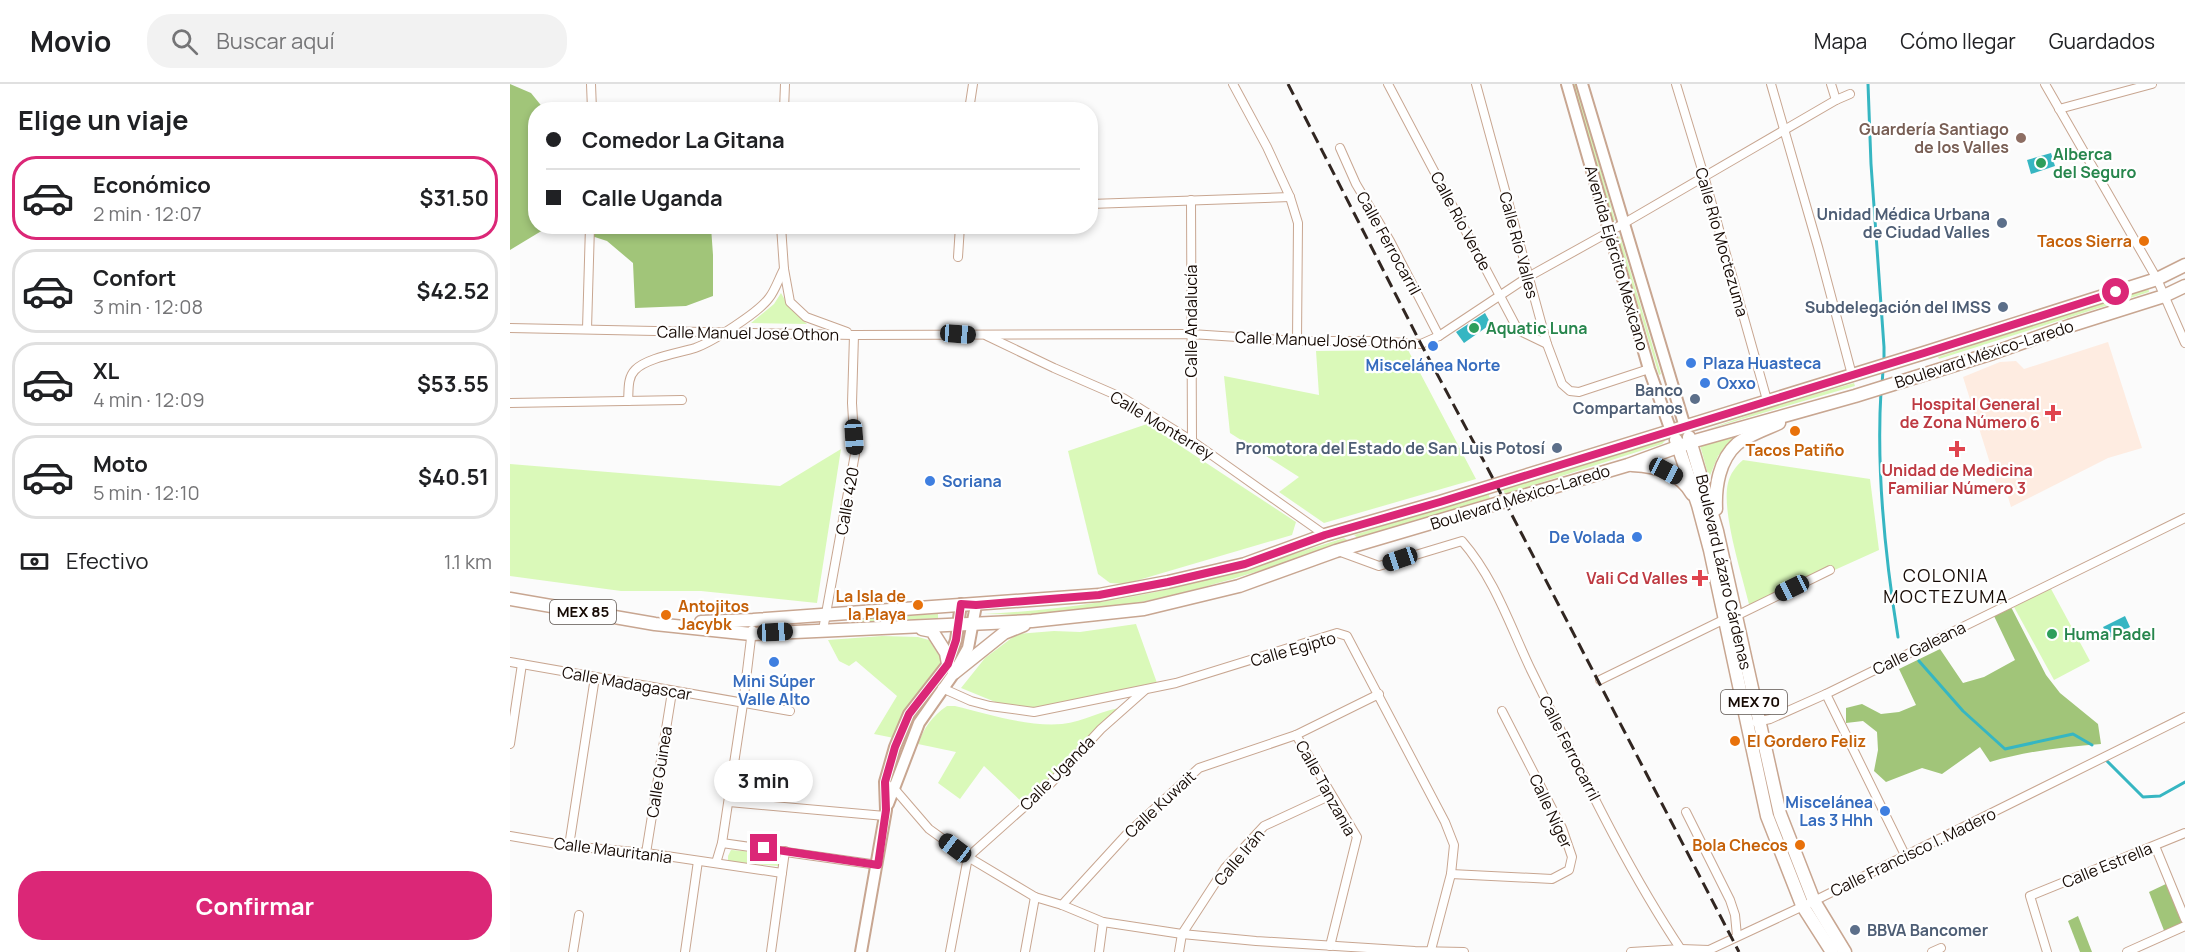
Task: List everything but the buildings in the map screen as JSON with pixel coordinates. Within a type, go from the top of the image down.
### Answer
[{"type":"main road","name":"Avenida Ejército Mexicano","points":[[1568,84],[1649,369],[1671,431]]},
{"type":"main road","name":"Avenida Ejército Mexicano","points":[[1582,84],[1685,427]]},
{"type":"main road","name":"Boulevard México-Laredo","points":[[656,624],[753,620],[1099,595],[1245,564],[1325,535],[1429,506],[1767,400],[1916,356],[2157,279],[2185,265]]},
{"type":"main road","name":"Boulevard México-Laredo","points":[[656,624],[751,634],[1032,621],[1105,614],[1154,606],[1239,586],[1336,551],[1628,465],[1686,444],[1855,396],[2164,296],[2185,286]]},
{"type":"main road","points":[[1717,531],[1715,490],[1719,474],[1737,444],[1810,408]]},
{"type":"main road","name":"Boulevard Lázaro Cárdenas","points":[[1685,427],[1686,444],[1698,505],[1731,617]]},
{"type":"main road","name":"Boulevard Lázaro Cárdenas","points":[[1671,431],[1686,444],[1717,531],[1731,617],[1753,723],[1767,816],[1832,952]]},
{"type":"main road","points":[[1628,465],[1655,468],[1678,478],[1689,489],[1698,505]]},
{"type":"main road","name":"MEX 85","points":[[510,599],[656,624]]},
{"type":"main road","points":[[890,785],[919,723],[942,688],[951,669],[961,604]]},
{"type":"main road","points":[[861,952],[878,865],[895,747],[909,714],[968,648],[976,605]]},
{"type":"main road","points":[[951,669],[1004,633],[1032,621]]},
{"type":"main road","points":[[915,627],[932,631],[946,653],[951,669]]},
{"type":"main road","name":"Boulevard Lázaro Cárdenas","points":[[1808,903],[1845,952]]},
{"type":"street","points":[[591,84],[592,102]]},
{"type":"street","points":[[784,102],[785,84]]},
{"type":"street","points":[[970,102],[973,84]]},
{"type":"street","points":[[1233,84],[1267,147],[1290,197],[1298,223],[1297,342]]},
{"type":"street","name":"Calle Río Verde","points":[[1388,84],[1518,330],[1547,344]]},
{"type":"street","name":"Calle Río Valles","points":[[1476,84],[1547,344],[1562,384],[1570,391],[1579,392],[1649,369]]},
{"type":"street","name":"Calle Río Moctezuma","points":[[1676,84],[1767,400]]},
{"type":"street","points":[[1771,84],[1855,374]]},
{"type":"street","points":[[1831,84],[1836,100]]},
{"type":"street","points":[[2045,84],[2157,279],[2185,343]]},
{"type":"street","points":[[2059,109],[2152,84]]},
{"type":"street","name":"Calle Manuel José Othón","points":[[986,336],[1191,334],[1297,342],[1377,341],[1420,344],[1439,336],[1528,277],[1783,130],[1850,94]]},
{"type":"street","name":"Calle Ferrocarril","points":[[1340,148],[1356,184],[1390,241],[1439,336]]},
{"type":"street","points":[[1098,204],[1290,197]]},
{"type":"street","name":"Calle Andalucía","points":[[1191,200],[1192,441]]},
{"type":"street","points":[[587,329],[590,234]]},
{"type":"street","points":[[782,234],[784,269],[790,302],[806,317],[854,335]]},
{"type":"street","points":[[958,257],[959,234]]},
{"type":"street","points":[[628,401],[630,377],[636,369],[645,363],[699,347],[725,332],[769,298],[784,269]]},
{"type":"street","name":"Calle Manuel José Othon","points":[[510,328],[986,336]]},
{"type":"street","name":"Calle 420","points":[[823,630],[855,462],[852,403],[854,335]]},
{"type":"street","name":"Calle Monterrey","points":[[986,336],[1124,398],[1192,441],[1325,535]]},
{"type":"street","points":[[510,403],[682,400]]},
{"type":"street","name":"Calle Galeana","points":[[1753,723],[1770,719],[1826,694],[2185,518]]},
{"type":"street","name":"Calle Ferrocarril","points":[[1336,551],[1379,566],[1462,542],[1473,554],[1498,595],[1522,651],[1579,767],[1641,886],[1682,951]]},
{"type":"street","points":[[1600,680],[1830,570]]},
{"type":"street","points":[[716,862],[722,843],[729,802],[753,620]]},
{"type":"street","name":"Calle Egipto","points":[[942,688],[971,701],[990,706],[1034,712],[1176,683],[1337,633],[1347,636],[1445,822],[1454,845],[1451,874],[1431,950]]},
{"type":"street","name":"Calle Madagascar","points":[[510,662],[790,711]]},
{"type":"street","points":[[510,744],[522,664]]},
{"type":"street","points":[[569,846],[595,677]]},
{"type":"street","name":"Calle Uganda","points":[[968,857],[1051,783],[1101,729],[1146,689]]},
{"type":"street","name":"Calle Guinea","points":[[646,853],[672,692]]},
{"type":"street","name":"Calle Kuwait","points":[[1062,905],[1127,834],[1199,768],[1296,735],[1379,694]]},
{"type":"street","points":[[1826,694],[1905,855]]},
{"type":"street","name":"Calle Níger","points":[[1451,874],[1552,879],[1569,870],[1572,856],[1562,828],[1502,711]]},
{"type":"street","name":"Calle Francisco I. Madero","points":[[1631,952],[1709,950],[2185,717]]},
{"type":"street","name":"Calle Tanzania","points":[[1296,735],[1356,837],[1330,946]]},
{"type":"street","points":[[890,785],[929,829],[968,857],[1035,897],[1062,905],[1103,922],[1182,934],[1256,941],[1292,948],[1330,946],[1415,952],[1431,950],[1464,952]]},
{"type":"street","name":"Calle Irán","points":[[1179,952],[1182,934],[1225,868],[1264,826],[1331,795]]},
{"type":"street","points":[[729,802],[886,813]]},
{"type":"street","points":[[1686,812],[1730,900],[1736,915],[1737,936]]},
{"type":"street","name":"Calle Estrella","points":[[2047,952],[2030,896],[2185,833]]},
{"type":"street","name":"Calle Mauritania","points":[[510,836],[569,846],[716,862],[782,873]]},
{"type":"street","points":[[722,843],[878,865]]},
{"type":"street","points":[[2155,846],[2185,920]]},
{"type":"street","points":[[771,952],[785,851]]},
{"type":"street","points":[[950,952],[968,857]]},
{"type":"street","points":[[685,952],[698,861]]},
{"type":"street","points":[[1025,952],[1035,897]]},
{"type":"street","points":[[573,952],[579,915]]},
{"type":"street","points":[[1099,952],[1103,922]]},
{"type":"street","points":[[2127,952],[2185,926]]},
{"type":"street","points":[[1254,952],[1256,941]]},
{"type":"street","points":[[1932,952],[1941,948]]},
{"type":"shaded area","name":"Hospital General de Zona Número 6","points":[[2108,342],[2142,448],[2108,458],[2011,507],[2006,490],[1999,492],[1963,377],[2000,362],[2016,361],[2024,369]]},
{"type":"green space","points":[[510,84],[531,93],[538,102],[528,102],[528,234],[536,234],[510,250]]},
{"type":"green space","points":[[1573,84],[1576,84],[1615,220],[1613,222]]},
{"type":"green space","points":[[586,234],[712,234],[713,296],[686,306],[635,308],[633,263],[607,241]]},
{"type":"green space","points":[[1620,236],[1661,374],[1659,375],[1618,238]]},
{"type":"green space","points":[[2148,287],[2149,292],[1939,359],[1938,357]]},
{"type":"green space","points":[[781,293],[789,307],[807,324],[751,323],[774,304]]},
{"type":"green space","points":[[1408,350],[1476,479],[1324,523],[1279,492],[1299,477],[1230,433],[1224,376],[1319,395],[1316,351]]},
{"type":"green space","points":[[1854,383],[1855,386],[1705,430],[1772,407]]},
{"type":"green space","points":[[1147,424],[1296,522],[1292,535],[1125,584],[1110,583],[1098,574],[1068,451]]},
{"type":"green space","points":[[1735,435],[1718,456],[1709,478],[1700,445]]},
{"type":"green space","points":[[1663,439],[1665,441],[1662,444],[1505,494],[1502,487]]},
{"type":"green space","points":[[841,449],[817,603],[701,591],[621,591],[510,576],[510,464],[780,486]]},
{"type":"green space","points":[[1743,460],[1870,479],[1879,550],[1750,608],[1730,527],[1727,495],[1730,476]]},
{"type":"green space","points":[[1488,493],[1490,498],[1359,539],[1354,535]]},
{"type":"green space","points":[[1344,538],[1351,542],[1239,577],[1126,605],[1048,615],[983,614],[1081,605],[1178,587]]},
{"type":"green space","name":"Huma Padel","points":[[2050,587],[2090,661],[2054,680],[2014,607]]},
{"type":"green space","points":[[2011,607],[2046,675],[2060,693],[2098,724],[2101,744],[2045,750],[1990,762],[1980,747],[1942,774],[1922,768],[1886,782],[1874,771],[1878,750],[1877,732],[1863,721],[1846,723],[1846,708],[1862,704],[1881,714],[1899,712],[1916,705],[1899,669],[1940,649],[1963,683],[1984,677],[2015,660],[1994,616]]},
{"type":"green space","points":[[938,614],[938,618],[855,622],[855,619]]},
{"type":"green space","points":[[1136,624],[1157,683],[1061,711],[1022,713],[961,688],[985,658],[1017,634],[1054,631],[1080,632]]},
{"type":"green space","points":[[882,636],[918,637],[929,640],[944,663],[905,710],[894,738],[874,734],[897,696],[856,661],[849,666],[839,661],[828,640]]},
{"type":"green space","points":[[947,706],[1035,724],[1070,723],[1126,707],[1025,805],[984,766],[960,799],[938,783],[956,752],[918,744],[929,723]]},
{"type":"green space","points":[[731,850],[777,854],[779,864],[778,866],[728,862]]},
{"type":"green space","points":[[2168,883],[2185,924],[2165,933],[2149,892]]},
{"type":"green space","points":[[2078,916],[2092,952],[2080,952],[2068,921]]},
{"type":"water","name":"Alberca del Seguro","points":[[2051,153],[2055,166],[2031,174],[2027,160]]},
{"type":"water","name":"Aquatic Luna","points":[[1485,313],[1491,324],[1464,343],[1456,332]]},
{"type":"water","points":[[2125,616],[2130,627],[2109,638],[2103,627]]},
{"type":"waterway","points":[[1868,84],[1884,361]]},
{"type":"waterway","points":[[1882,385],[1883,370]]},
{"type":"waterway","points":[[1881,391],[1880,453],[1883,514],[1898,637]]},
{"type":"waterway","points":[[1919,661],[1963,711],[2005,749],[2073,734],[2092,745]]},
{"type":"waterway","points":[[2105,759],[2143,797],[2160,796],[2185,782]]},
{"type":"railway","points":[[1288,84],[1421,344],[1739,952]]},
{"type":"place","name":"Guardería Santiago de los Valles","points":[[2021,138]]},
{"type":"place","name":"Alberca del Seguro","points":[[2041,163]]},
{"type":"place","name":"Unidad Médica Urbana de Ciudad Valles","points":[[2002,223]]},
{"type":"place","name":"Tacos Sierra","points":[[2144,241]]},
{"type":"place","name":"Subdelegación del IMSS","points":[[2003,307]]},
{"type":"place","name":"Aquatic Luna","points":[[1474,328]]},
{"type":"place","name":"Miscelánea Norte","points":[[1433,346]]},
{"type":"place","name":"Plaza Huasteca","points":[[1691,363]]},
{"type":"place","name":"Oxxo","points":[[1705,383]]},
{"type":"place","name":"Banco Compartamos","points":[[1695,399]]},
{"type":"place","name":"Hospital General de Zona Número 6","points":[[2053,413]]},
{"type":"place","name":"Tacos Patiño","points":[[1795,431]]},
{"type":"place","name":"Promotora del Estado de San Luis Potosí","points":[[1557,448]]},
{"type":"place","name":"Unidad de Medicina Familiar Número 3","points":[[1957,449]]},
{"type":"place","name":"Soriana","points":[[930,481]]},
{"type":"place","name":"De Volada","points":[[1637,537]]},
{"type":"place","name":"Vali Cd Valles","points":[[1700,578]]},
{"type":"place","name":"La Isla de la Playa","points":[[918,605]]},
{"type":"place","name":"Antojitos Jacybk","points":[[666,615]]},
{"type":"place","name":"Huma Padel","points":[[2052,634]]},
{"type":"place","name":"Mini Súper Valle Alto","points":[[774,662]]},
{"type":"place","name":"El Gordero Feliz","points":[[1735,741]]},
{"type":"place","name":"Miscelánea Las 3 Hhh","points":[[1885,811]]},
{"type":"place","name":"Bola Checos","points":[[1800,845]]},
{"type":"place","name":"BBVA Bancomer","points":[[1855,930]]},
{"type":"district","name":"COLONIA MOCTEZUMA","points":[[1946,586]]},
{"type":"route","points":[[764,848],[878,865],[886,810],[885,782],[895,747],[909,714],[948,664],[956,640],[961,604],[976,605],[1099,595],[1245,564],[1325,535],[1685,427],[2116,292]]}]
